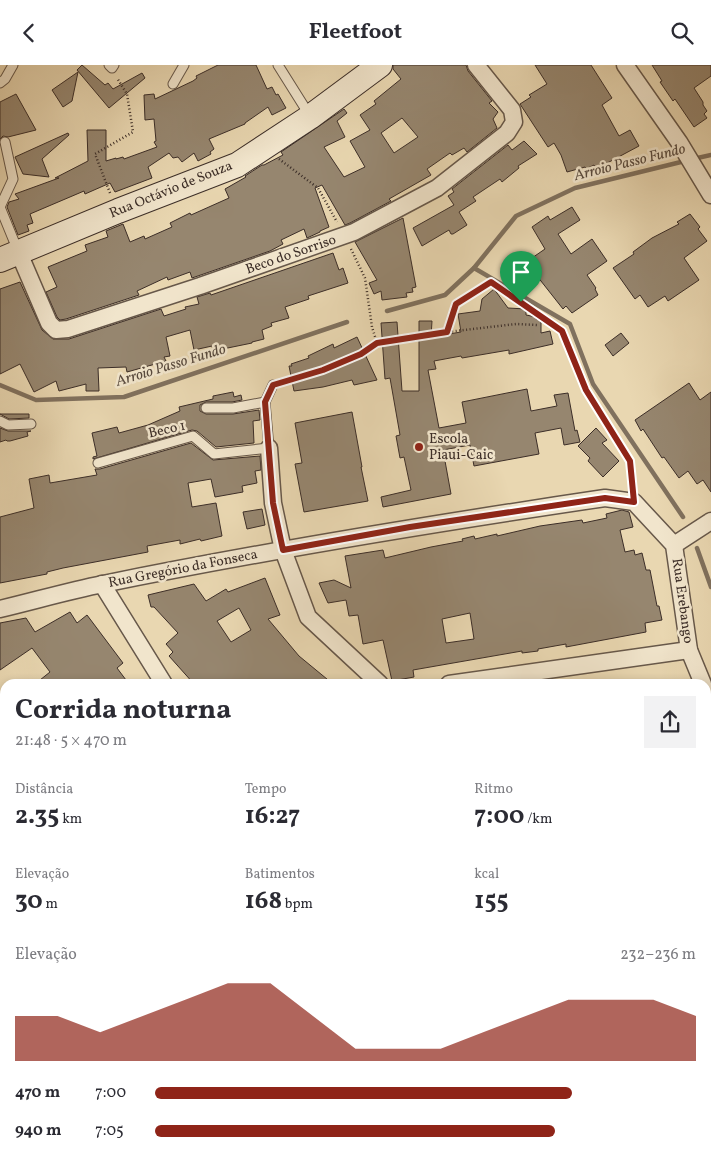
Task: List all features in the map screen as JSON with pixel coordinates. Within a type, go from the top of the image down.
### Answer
[{"type":"street","name":"Rua Octávio de Souza","points":[[10,257],[118,211],[237,165],[310,117],[380,65]]},
{"type":"street","name":"Beco do Sorriso","points":[[10,257],[49,323],[56,330],[68,329],[200,286],[350,234],[437,188],[507,133],[514,122],[512,110],[476,65]]},
{"type":"street","points":[[626,65],[679,142],[710,194]]},
{"type":"street","points":[[269,448],[273,503],[283,550],[308,617],[375,679]]},
{"type":"street","name":"Rua Gregório da Fonseca","points":[[0,609],[102,584],[410,527],[605,498],[634,502]]},
{"type":"street","name":"Rua Erebango","points":[[634,502],[674,545],[689,650],[701,679]]},
{"type":"street","points":[[674,545],[711,521]]},
{"type":"street","points":[[102,584],[161,679]]},
{"type":"street","points":[[485,679],[689,650]]},
{"type":"lane","points":[[0,83],[6,79],[13,65]]},
{"type":"lane","points":[[172,84],[184,65]]},
{"type":"lane","points":[[278,65],[310,117]]},
{"type":"lane","points":[[5,143],[13,179],[0,207],[10,257]]},
{"type":"lane","points":[[269,448],[265,402],[273,385]]},
{"type":"lane","points":[[206,408],[233,408],[265,402]]},
{"type":"lane","points":[[0,421],[8,425],[31,425]]},
{"type":"lane","name":"Beco 1","points":[[98,463],[193,436],[214,454],[269,448]]},
{"type":"path","points":[[111,66],[127,94],[134,132],[95,154],[118,211]]},
{"type":"path","points":[[447,332],[456,304],[491,282],[562,331],[586,390],[630,461],[634,502]]},
{"type":"path","points":[[273,385],[323,370],[361,354],[377,343],[516,324],[537,325]]},
{"type":"building","points":[[82,65],[105,85],[108,83],[113,89],[142,73],[145,78],[109,108],[77,70]]},
{"type":"building","points":[[218,65],[256,65],[267,89],[272,87],[286,108],[272,115],[268,107],[245,124],[209,139],[214,149],[210,152],[211,154],[198,161],[194,153],[182,162],[178,157],[173,158],[169,153],[148,167],[152,178],[115,192],[110,183],[85,194],[84,191],[30,214],[33,223],[27,225],[29,231],[18,235],[7,207],[9,202],[19,199],[15,194],[59,178],[55,178],[88,161],[87,130],[106,130],[106,161],[123,157],[124,159],[157,147],[154,142],[156,141],[154,119],[145,120],[144,95],[154,94],[155,99],[193,81],[197,78],[196,76]]},
{"type":"building","points":[[393,65],[466,65],[468,71],[492,101],[489,103],[498,112],[493,119],[497,128],[467,152],[464,148],[452,155],[450,153],[427,169],[431,175],[389,199],[391,201],[350,223],[345,225],[322,185],[315,188],[329,227],[320,232],[307,238],[304,229],[281,240],[283,244],[270,251],[192,278],[190,272],[168,280],[167,277],[137,291],[139,295],[66,319],[60,320],[57,317],[46,292],[57,287],[48,267],[87,251],[85,245],[108,237],[106,231],[123,224],[130,242],[144,236],[145,239],[172,227],[170,223],[190,213],[191,215],[229,198],[225,189],[262,165],[283,155],[281,152],[344,109],[347,113],[337,121],[345,137],[324,147],[344,177],[365,167],[350,141],[370,130],[360,115],[376,104],[374,101],[401,79],[393,69]],"holes":[[[402,118],[418,137],[394,153],[381,133]]]},
{"type":"building","points":[[535,65],[591,65],[612,98],[602,105],[619,136],[630,130],[639,146],[596,169],[594,165],[586,169],[585,167],[567,172],[554,143],[548,147],[520,104],[531,97],[529,95],[547,84]]},
{"type":"building","points":[[652,65],[711,65],[711,76],[694,88],[707,111],[704,114],[707,118],[694,127],[675,99],[673,101],[660,82],[662,81]]},
{"type":"building","points":[[78,72],[72,101],[63,107],[52,90]]},
{"type":"building","points":[[16,94],[36,130],[8,137],[3,136],[0,139],[0,102]]},
{"type":"building","points":[[68,133],[69,135],[42,159],[49,177],[23,174],[15,157]]},
{"type":"building","points":[[524,141],[537,154],[518,166],[519,168],[502,182],[500,179],[473,197],[476,201],[459,212],[467,225],[453,234],[449,230],[422,246],[413,228],[454,205],[448,196],[454,192],[452,189],[508,145],[512,150]]},
{"type":"building","points":[[572,207],[580,220],[558,234],[571,254],[592,239],[607,261],[587,275],[596,288],[598,295],[572,313],[566,306],[563,309],[537,276],[529,260],[545,249],[532,227],[548,216],[550,220]]},
{"type":"building","points":[[690,214],[700,227],[698,229],[707,241],[684,258],[699,280],[668,301],[665,296],[648,307],[640,295],[635,299],[613,268],[634,254],[633,252],[652,238],[679,224],[677,222]]},
{"type":"building","points":[[403,218],[416,287],[412,288],[413,292],[406,293],[407,297],[382,300],[381,291],[374,294],[369,283],[377,280],[355,242]]},
{"type":"building","points":[[333,253],[339,270],[343,268],[348,283],[308,296],[309,299],[285,307],[289,318],[271,323],[272,326],[262,330],[264,339],[213,351],[212,346],[194,350],[190,330],[166,337],[170,356],[164,357],[166,361],[127,372],[126,367],[98,368],[99,391],[86,391],[86,384],[59,391],[56,381],[34,392],[20,364],[0,374],[0,289],[20,282],[42,330],[53,339],[69,339],[161,309],[164,316],[186,309],[185,307],[199,304],[197,297],[210,293],[211,295]]},
{"type":"building","points":[[494,289],[508,308],[526,309],[526,315],[541,319],[541,333],[550,331],[553,344],[509,354],[509,350],[434,361],[436,369],[428,370],[439,428],[466,423],[462,402],[527,389],[531,411],[557,406],[554,395],[568,393],[575,431],[577,430],[580,442],[564,445],[561,428],[535,433],[539,454],[474,466],[470,445],[443,450],[451,494],[383,507],[381,497],[411,490],[404,457],[400,458],[396,436],[400,435],[390,378],[385,379],[381,323],[397,322],[402,391],[419,391],[419,321],[432,321],[431,337],[461,332],[458,314],[480,311],[482,299]]},
{"type":"building","points":[[621,333],[629,343],[613,356],[605,345]]},
{"type":"building","points":[[357,337],[377,380],[354,385],[352,380],[294,391],[289,366],[292,366],[291,364],[309,358],[308,356],[333,344],[334,348]]},
{"type":"building","points":[[689,383],[700,400],[711,392],[711,492],[703,480],[697,484],[688,471],[679,478],[664,457],[662,458],[643,429],[641,431],[635,420]]},
{"type":"building","points":[[233,392],[234,397],[241,395],[242,400],[206,402],[200,405],[200,411],[206,414],[233,414],[259,410],[260,420],[253,421],[254,443],[216,447],[197,431],[192,430],[93,459],[93,457],[97,456],[92,433],[117,427],[119,433],[148,425],[180,411],[179,407]]},
{"type":"building","points":[[352,412],[368,501],[304,512],[295,464],[302,463],[295,423]]},
{"type":"building","points":[[0,414],[29,414],[29,418],[9,419]]},
{"type":"building","points":[[0,428],[8,431],[31,431],[27,432],[28,436],[0,442]]},
{"type":"building","points":[[596,428],[607,440],[602,443],[619,461],[603,477],[588,461],[590,458],[578,446]]},
{"type":"building","points":[[191,443],[213,460],[260,456],[261,470],[255,471],[257,483],[242,486],[243,492],[215,497],[211,479],[188,483],[192,507],[216,503],[222,536],[180,544],[180,540],[147,546],[148,552],[63,568],[47,572],[47,574],[0,583],[0,517],[34,508],[29,479],[49,475],[50,483],[97,475],[95,469]]},
{"type":"building","points":[[262,509],[265,525],[247,529],[243,512]]},
{"type":"building","points":[[622,510],[629,512],[633,527],[620,530],[625,552],[634,550],[635,555],[642,553],[646,570],[650,570],[657,606],[659,606],[662,620],[645,623],[646,632],[566,647],[566,644],[538,649],[538,651],[522,653],[522,651],[413,670],[414,677],[392,679],[383,640],[363,644],[358,615],[349,616],[346,600],[328,603],[319,583],[334,580],[351,588],[345,556],[383,550],[385,558],[463,541],[462,539],[474,536],[475,539],[540,526],[582,520],[583,523],[607,518],[606,514]],"holes":[[[470,613],[474,639],[446,643],[442,619]]]},
{"type":"building","points":[[265,578],[280,615],[268,619],[299,656],[327,679],[190,679],[169,656],[173,652],[166,644],[178,633],[154,607],[151,607],[148,595],[194,584],[206,601],[226,589],[228,592]],"holes":[[[239,608],[251,630],[231,642],[217,621]]]},
{"type":"building","points":[[70,612],[77,623],[87,615],[123,663],[117,668],[125,679],[41,679],[50,672],[32,648],[0,670],[0,623],[26,618],[35,632]]},
{"type":"waterway","name":"Arroio Passo Fundo","points":[[693,159],[711,155]]},
{"type":"waterway","name":"Arroio Passo Fundo","points":[[387,311],[445,295],[474,268],[516,216],[575,188],[685,161]]},
{"type":"waterway","points":[[474,268],[570,324],[593,384],[683,517]]},
{"type":"waterway","name":"Arroio Passo Fundo","points":[[0,385],[36,400],[124,397],[347,322]]},
{"type":"waterway","points":[[697,548],[711,587]]},
{"type":"place","name":"Escola Piaui-Caic","points":[[419,447]]},
{"type":"route","points":[[491,282],[521,302],[562,331],[586,390],[630,461],[634,502],[605,498],[410,527],[283,550],[273,503],[265,402],[273,385],[323,370],[361,354],[377,343],[447,332],[456,304],[491,282]]}]
